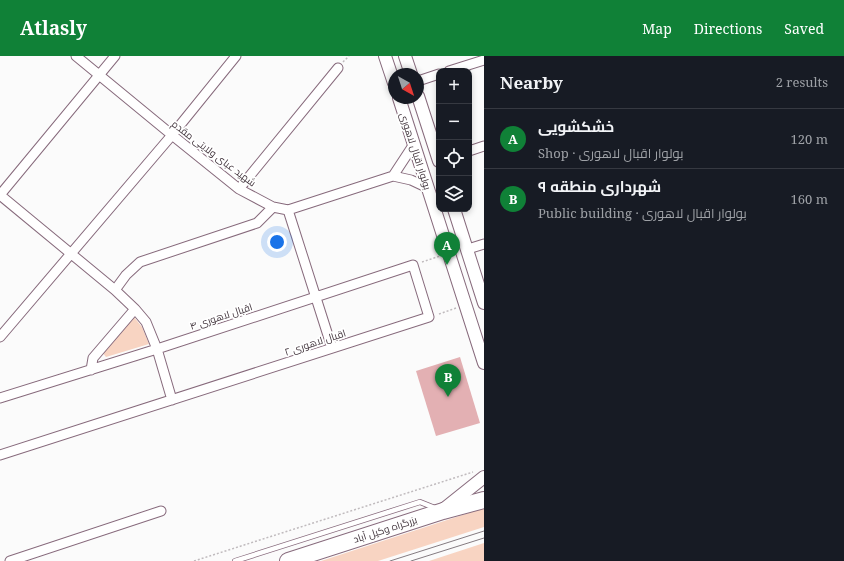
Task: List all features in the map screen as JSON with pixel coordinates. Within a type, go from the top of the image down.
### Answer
[{"type":"highway","name":"بزرگراه وکیل آباد","points":[[288,561],[443,511],[484,500]]},
{"type":"main road","points":[[385,56],[389,68]]},
{"type":"main road","points":[[405,56],[409,68]]},
{"type":"main road","name":"بولوار اقبال لاهوری","points":[[401,104],[484,363]]},
{"type":"main road","name":"بولوار اقبال لاهوری","points":[[421,104],[435,141]]},
{"type":"main road","points":[[455,212],[484,303]]},
{"type":"main road","points":[[443,511],[480,474]]},
{"type":"street","name":"شهید عبای ولایتی مقدم","points":[[76,56],[240,189],[273,207],[288,210]]},
{"type":"street","points":[[115,56],[0,195],[115,290],[146,322],[157,349],[172,400]]},
{"type":"street","points":[[0,337],[172,135],[236,56]]},
{"type":"street","points":[[459,68],[484,60]]},
{"type":"street","points":[[240,189],[338,68]]},
{"type":"street","points":[[424,79],[436,75]]},
{"type":"street","points":[[394,176],[414,144]]},
{"type":"street","points":[[472,150],[484,146]]},
{"type":"street","points":[[332,348],[288,210],[394,176],[411,180],[428,188]]},
{"type":"street","points":[[115,290],[126,275],[140,262],[257,223],[273,207]]},
{"type":"street","points":[[468,249],[484,244]]},
{"type":"street","points":[[413,265],[429,317]]},
{"type":"street","name":"اقبال لاهوری ۴","points":[[0,398],[157,349],[413,265]]},
{"type":"street","points":[[91,370],[94,358],[135,309]]},
{"type":"street","name":"اقبال لاهوری ۲","points":[[0,455],[429,317]]},
{"type":"street","points":[[10,561],[161,511]]},
{"type":"lane","points":[[235,561],[420,502],[443,511]]},
{"type":"path","points":[[413,265],[449,254]]},
{"type":"path","points":[[429,317],[465,305]]},
{"type":"path","points":[[194,561],[480,474]]},
{"type":"shaded area","points":[[134,317],[142,327],[149,344],[106,357],[102,352]]},
{"type":"shaded area","points":[[484,508],[484,527],[378,561],[321,561]]},
{"type":"shaded area","points":[[484,543],[484,561],[429,561]]},
{"type":"building","points":[[460,357],[480,423],[436,436],[416,371]]},
{"type":"tram line","points":[[390,561],[484,531]]},
{"type":"tram line","points":[[411,561],[484,538]]},
{"type":"place","name":"خشکشویی","points":[[447,265]]},
{"type":"place","name":"شهرداری منطقه ۹","points":[[448,397]]}]
